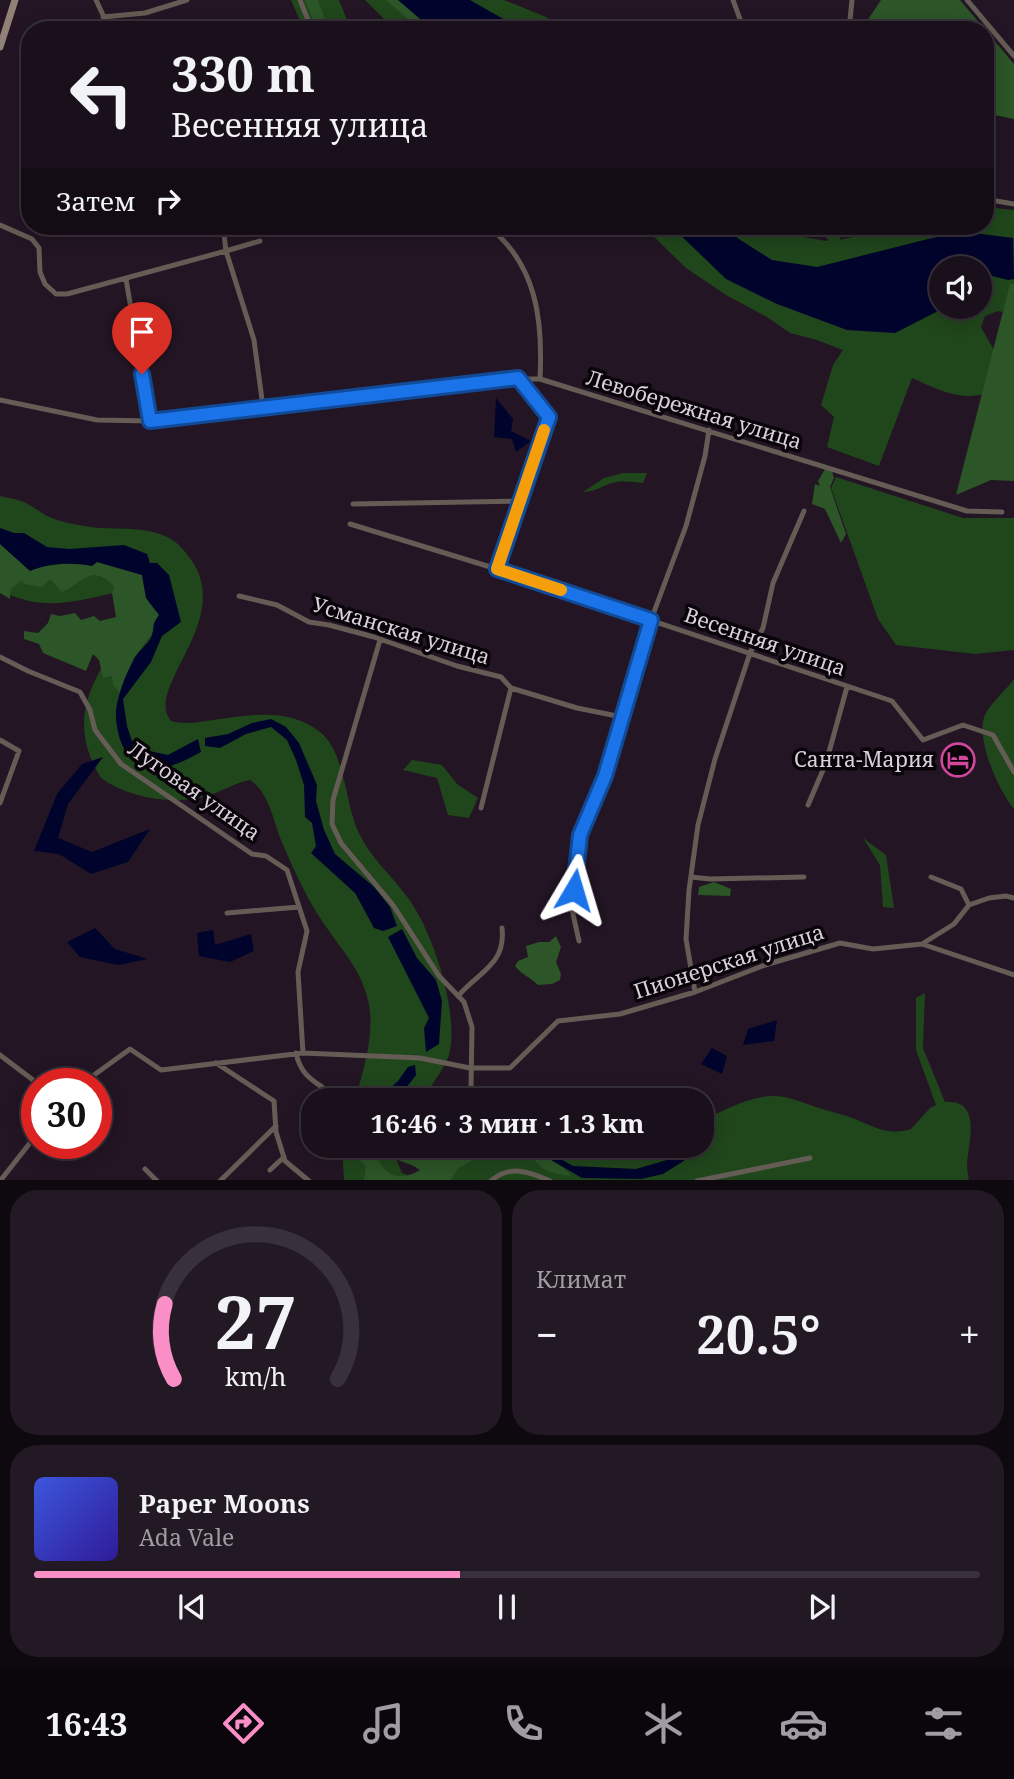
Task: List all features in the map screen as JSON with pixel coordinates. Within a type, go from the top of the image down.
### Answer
[{"type":"main road","points":[[0,46],[15,0]]},
{"type":"street","points":[[96,0],[105,21]]},
{"type":"street","points":[[103,17],[145,13],[187,0]]},
{"type":"street","points":[[300,0],[308,21]]},
{"type":"street","points":[[733,0],[741,21]]},
{"type":"street","points":[[850,21],[852,0]]},
{"type":"street","points":[[967,0],[985,21]]},
{"type":"street","points":[[994,32],[1014,56]]},
{"type":"street","points":[[994,201],[1014,204]]},
{"type":"street","points":[[0,225],[21,234]]},
{"type":"street","points":[[23,235],[32,239],[39,248],[40,272],[46,284],[56,294],[67,294],[126,279],[260,241]]},
{"type":"street","points":[[224,235],[226,251],[254,340],[263,408]]},
{"type":"street","points":[[497,235],[517,254],[532,287],[542,341],[540,379]]},
{"type":"street","points":[[126,279],[150,421]]},
{"type":"street","points":[[497,569],[549,417],[518,378]]},
{"type":"street","name":"Левобережная улица","points":[[0,400],[97,420],[150,421],[518,378],[540,379],[967,511],[1002,512]]},
{"type":"street","points":[[579,941],[571,905],[580,835],[605,776],[651,620],[685,526],[705,456],[709,430]]},
{"type":"street","points":[[353,504],[520,501]]},
{"type":"street","points":[[695,992],[686,939],[698,825],[715,759],[750,653],[763,628],[773,583],[804,511]]},
{"type":"street","name":"Весенняя улица","points":[[350,524],[497,569],[892,701],[923,740],[963,724],[993,735],[1014,772]]},
{"type":"street","name":"Усманская улица","points":[[239,596],[277,605],[309,622],[330,625],[457,666],[501,677],[511,688],[578,708],[622,717]]},
{"type":"street","points":[[380,640],[334,800],[332,824],[341,843],[393,905],[439,976],[464,1002],[472,1027],[470,1088]]},
{"type":"street","name":"Луговая улица","points":[[0,657],[80,692],[90,710],[95,730],[121,764],[252,854],[266,856],[287,870],[307,931],[298,972],[303,1053]]},
{"type":"street","points":[[808,805],[826,763],[847,687]]},
{"type":"street","points":[[481,808],[511,688]]},
{"type":"street","points":[[0,740],[19,751],[0,803]]},
{"type":"street","points":[[691,877],[804,877]]},
{"type":"street","points":[[931,877],[961,889],[969,905]]},
{"type":"street","points":[[922,944],[954,924],[969,905],[989,898],[1014,898]]},
{"type":"street","points":[[227,913],[299,907]]},
{"type":"street","points":[[458,996],[500,954],[502,928]]},
{"type":"street","name":"Пионерская улица","points":[[470,1068],[510,1068],[558,1021],[620,1014],[840,943],[873,948],[922,944],[1014,975]]},
{"type":"street","points":[[104,1068],[130,1049],[161,1070],[296,1053],[420,1058],[470,1068]]},
{"type":"street","points":[[296,1053],[298,1065],[322,1088]]},
{"type":"street","points":[[0,1055],[21,1071]]},
{"type":"street","points":[[215,1062],[274,1101],[276,1126],[285,1161],[308,1180]]},
{"type":"street","points":[[221,1180],[276,1126]]},
{"type":"street","points":[[1,1180],[21,1154]]},
{"type":"street","points":[[270,1170],[284,1157]]},
{"type":"street","points":[[702,1180],[810,1158]]},
{"type":"street","points":[[145,1169],[156,1180]]},
{"type":"street","points":[[492,1180],[513,1170],[530,1171],[548,1180]]},
{"type":"green space","points":[[291,0],[339,0],[347,21],[300,21]]},
{"type":"green space","points":[[305,0],[318,0],[326,21],[313,21]]},
{"type":"green space","points":[[365,0],[504,0],[553,21],[386,21]]},
{"type":"green space","points":[[386,0],[398,0],[422,21],[410,21]]},
{"type":"green space","points":[[881,0],[960,0],[978,21],[867,21]]},
{"type":"green space","points":[[994,40],[1014,64],[1014,119],[994,115]]},
{"type":"green space","points":[[994,208],[1014,210],[1014,314],[998,311],[992,313],[992,256],[929,256],[929,319],[984,319],[981,327],[1000,361],[990,392],[960,395],[912,378],[879,466],[827,447],[834,417],[821,405],[833,365],[843,350],[790,333],[726,295],[686,268],[652,235],[792,235],[826,241],[829,240],[823,235],[842,235],[839,240],[862,235],[994,235]]},
{"type":"green space","points":[[1010,284],[1014,284],[1014,481],[991,480],[956,495]]},
{"type":"green space","points":[[825,469],[832,471],[834,478],[830,487],[846,534],[841,543],[825,509],[812,504],[815,484],[820,486],[818,481]]},
{"type":"green space","points":[[623,473],[647,473],[643,483],[616,482],[583,492],[604,478]]},
{"type":"green space","points":[[836,477],[963,518],[1014,518],[1014,650],[975,654],[896,645],[878,619],[831,488]]},
{"type":"green space","points":[[0,496],[23,502],[49,517],[69,523],[154,532],[174,541],[188,556],[202,584],[202,607],[196,630],[168,691],[166,707],[171,721],[192,723],[255,715],[282,716],[308,724],[329,741],[340,766],[360,835],[415,909],[434,948],[441,971],[451,1017],[451,1037],[449,1055],[430,1088],[359,1088],[370,1038],[370,1013],[365,990],[352,963],[308,899],[266,799],[256,785],[250,780],[208,796],[167,800],[125,791],[101,778],[90,755],[85,734],[85,714],[97,676],[132,620],[114,593],[70,602],[43,603],[15,597],[0,590]]},
{"type":"green space","points":[[0,544],[30,570],[60,564],[92,566],[97,562],[142,575],[146,598],[159,615],[152,634],[133,659],[121,694],[113,685],[112,676],[103,678],[99,660],[93,654],[86,671],[43,653],[39,644],[24,639],[24,631],[38,633],[48,623],[51,614],[60,616],[75,613],[81,620],[94,616],[100,621],[116,617],[112,593],[114,586],[106,579],[93,575],[62,592],[50,579],[42,587],[24,584],[22,580],[11,589],[10,599],[0,593]]},
{"type":"green space","points":[[1014,679],[1014,809],[995,777],[985,748],[983,723],[986,713]]},
{"type":"green space","points":[[412,760],[442,765],[457,784],[478,798],[469,818],[448,815],[437,778],[403,770]]},
{"type":"green space","points":[[863,838],[886,855],[894,908],[883,907],[880,865]]},
{"type":"green space","points":[[714,882],[731,889],[730,896],[698,895],[699,887]]},
{"type":"green space","points":[[556,936],[561,947],[556,962],[561,974],[560,980],[552,984],[538,985],[515,966],[518,961],[528,957],[526,946],[549,942]]},
{"type":"green space","points":[[925,993],[923,1048],[945,1102],[957,1103],[965,1108],[969,1115],[969,1180],[344,1180],[343,1158],[396,1158],[402,1173],[413,1177],[450,1158],[714,1158],[714,1115],[764,1097],[791,1098],[882,1130],[903,1131],[911,1129],[936,1105],[916,1050],[916,998]]},
{"type":"green space","points":[[357,1158],[377,1158],[385,1170],[395,1176],[407,1176],[420,1170],[393,1158],[474,1158],[459,1167],[451,1180],[364,1180],[366,1166]]},
{"type":"green space","points":[[533,1158],[552,1158],[571,1176],[554,1173]]},
{"type":"water","points":[[398,0],[470,0],[507,21],[422,21]]},
{"type":"water","points":[[680,235],[734,235],[772,260],[817,267],[949,235],[1013,238],[1014,279],[992,276],[992,256],[929,256],[929,316],[895,333],[847,330],[777,304],[726,279]]},
{"type":"water","points":[[496,398],[513,419],[511,431],[531,441],[516,452],[512,439],[494,437]]},
{"type":"water","points":[[0,528],[24,533],[47,547],[69,549],[124,545],[147,554],[150,563],[157,563],[169,575],[181,622],[162,636],[151,662],[123,699],[127,726],[132,741],[145,750],[168,755],[198,739],[201,752],[171,766],[150,768],[133,760],[128,754],[117,728],[116,711],[121,689],[135,657],[150,638],[159,615],[146,598],[142,575],[97,562],[92,566],[60,564],[30,571],[0,544]]},
{"type":"water","points":[[271,719],[286,727],[299,743],[317,785],[316,801],[324,830],[335,854],[374,887],[390,907],[397,926],[383,931],[374,928],[355,893],[311,853],[316,846],[312,823],[305,817],[304,785],[287,740],[271,727],[246,734],[220,748],[205,746],[205,738],[228,734],[252,723]]},
{"type":"water","points":[[103,757],[68,804],[58,838],[92,852],[150,829],[128,862],[91,874],[59,854],[34,851],[57,794],[82,764]]},
{"type":"water","points":[[95,928],[115,949],[148,959],[118,965],[80,957],[67,942]]},
{"type":"water","points":[[402,929],[417,958],[436,980],[442,1001],[439,1044],[426,1052],[424,1028],[429,1018],[388,937]]},
{"type":"water","points":[[213,930],[215,945],[251,934],[254,951],[230,962],[199,956],[197,933]]},
{"type":"water","points":[[777,1020],[774,1041],[743,1045],[748,1029]]},
{"type":"water","points":[[712,1048],[727,1056],[722,1074],[701,1064]]},
{"type":"water","points":[[415,1065],[416,1075],[406,1088],[390,1088],[398,1081],[408,1067]]},
{"type":"water","points":[[549,1158],[559,1158],[573,1166],[636,1169],[674,1158],[688,1158],[663,1174],[641,1179],[582,1178]]},
{"type":"slow traffic","points":[[544,430],[497,569],[561,590]]},
{"type":"place","name":"Санта-Мария","points":[[958,760]]},
{"type":"route","points":[[142,374],[150,421],[518,378],[549,417],[497,569],[651,620],[605,776],[580,835],[574,890]]}]
